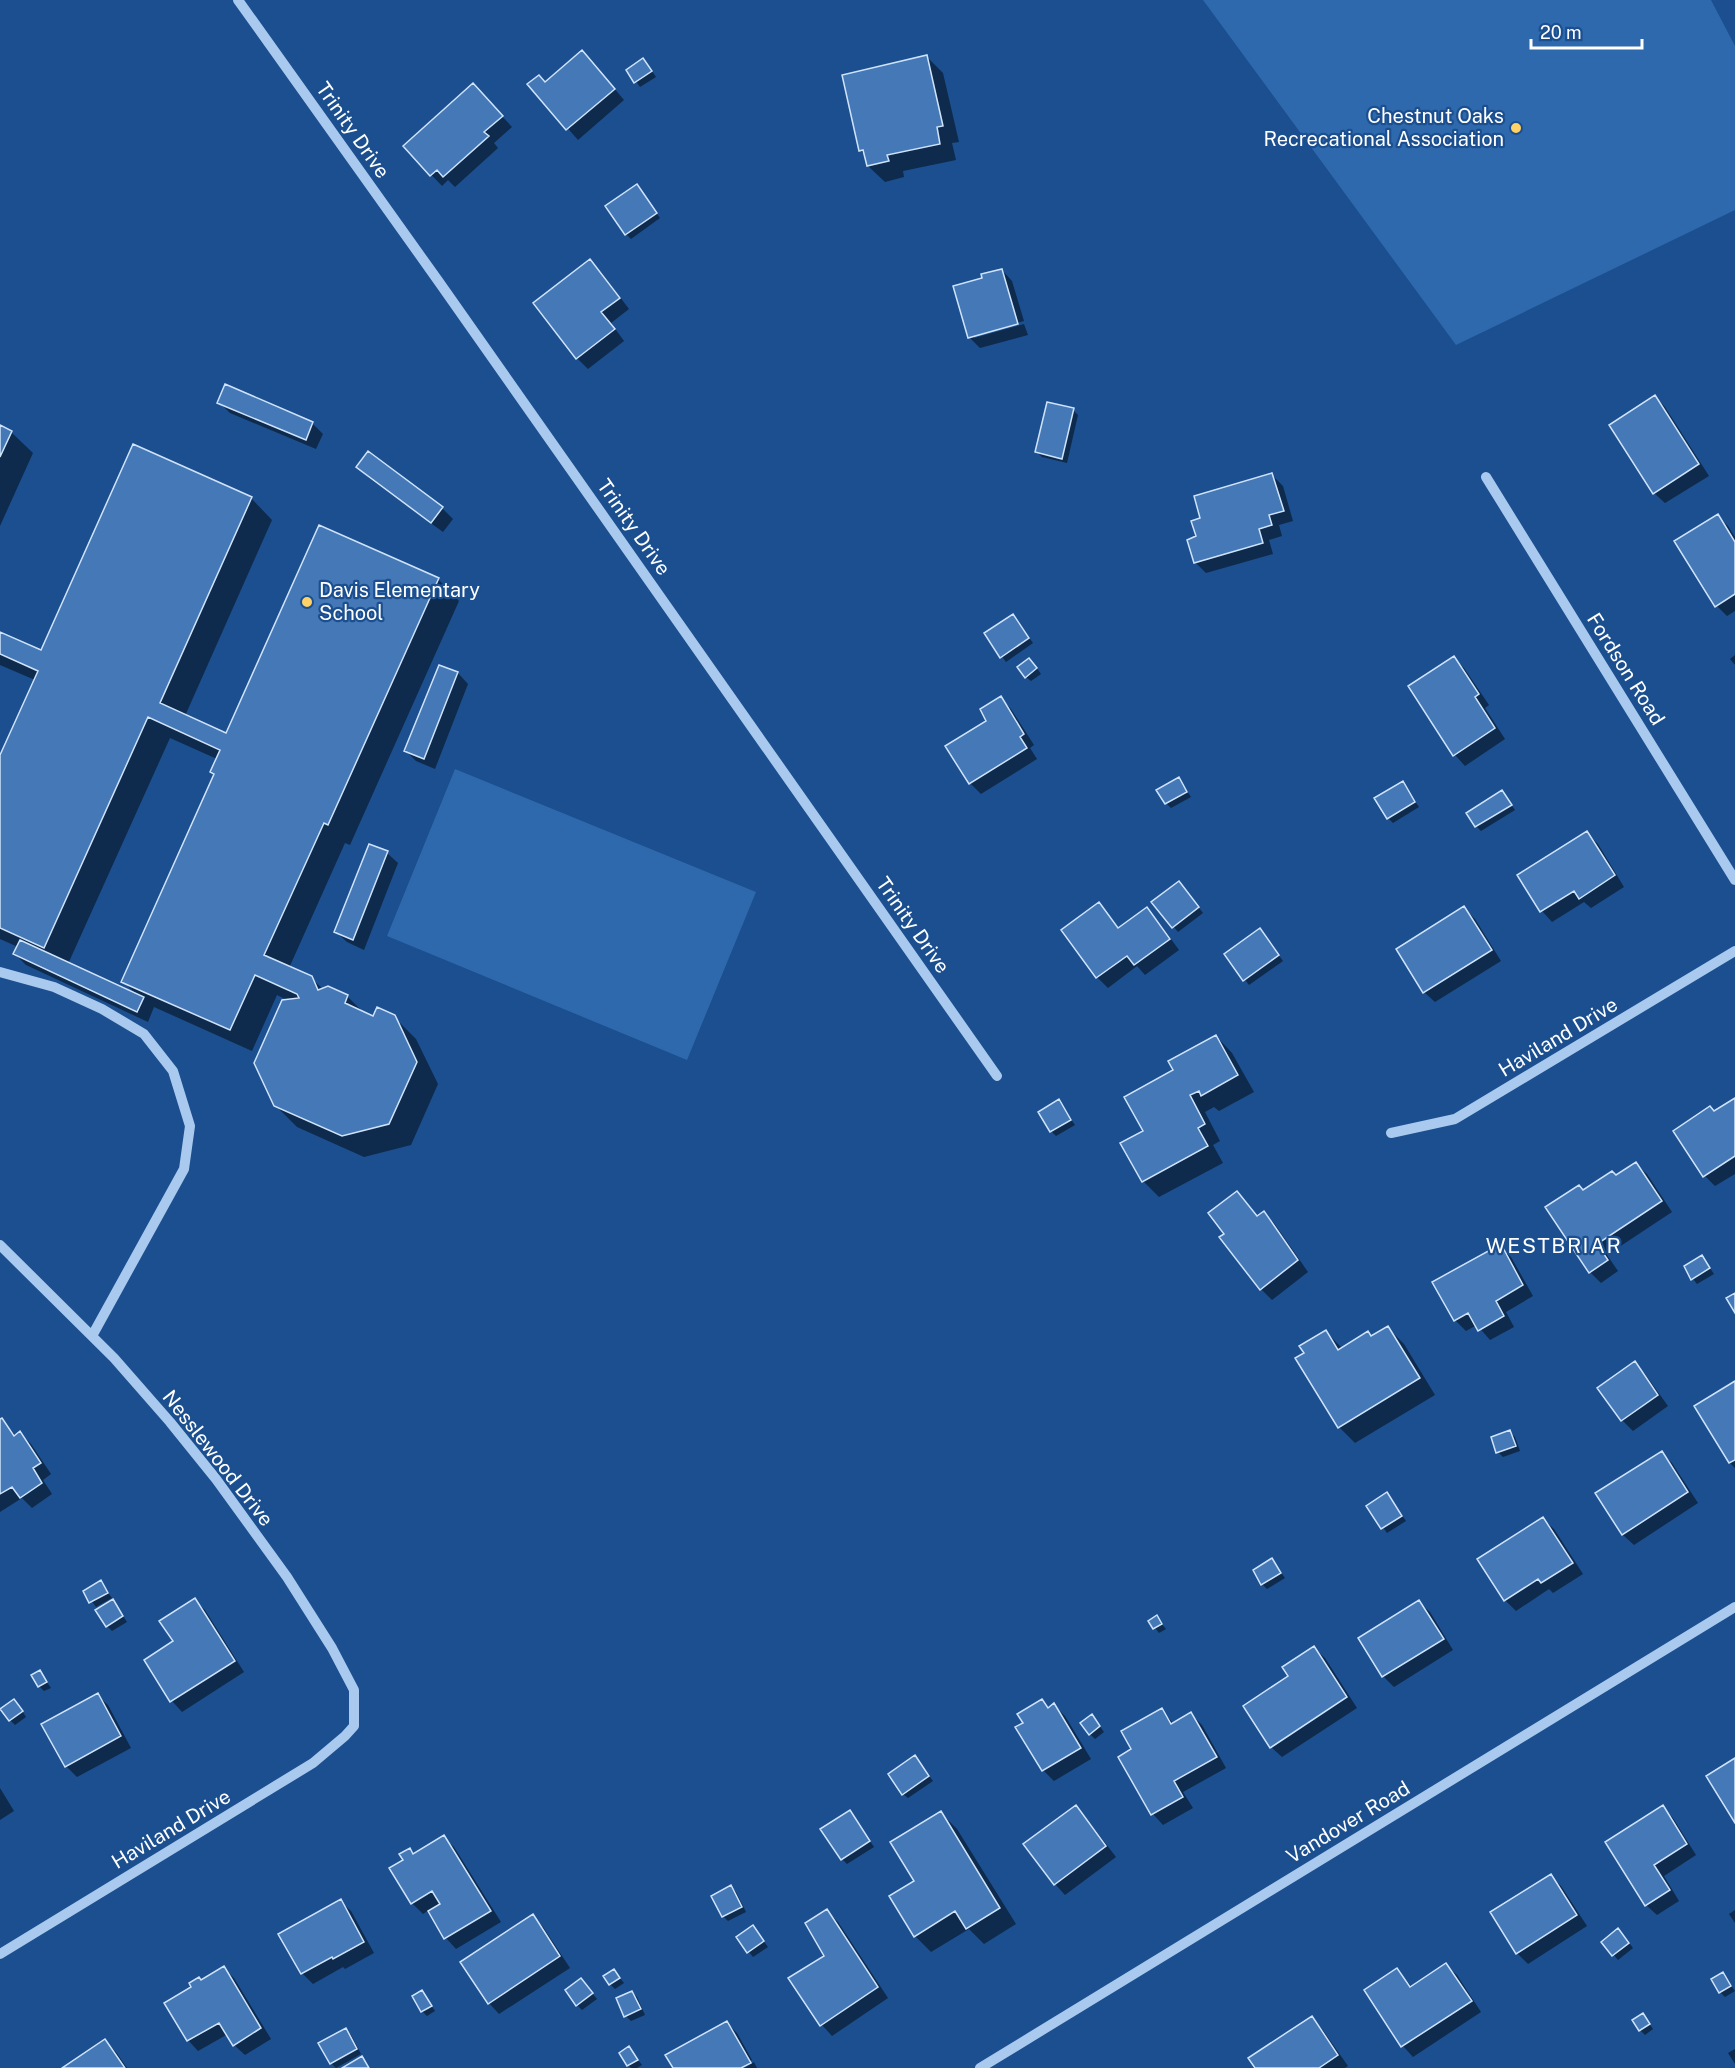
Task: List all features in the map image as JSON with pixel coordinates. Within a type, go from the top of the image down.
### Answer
[{"type":"street","name":"Trinity Drive","points":[[238,0],[997,1076]]},
{"type":"street","name":"Fordson Road","points":[[1486,477],[1735,879]]},
{"type":"street","name":"Haviland Drive","points":[[1391,1133],[1455,1119],[1735,951]]},
{"type":"street","points":[[0,972],[54,987],[102,1009],[144,1034],[173,1071],[190,1126],[184,1169],[92,1336]]},
{"type":"street","name":"Nesslewood Drive","points":[[0,1245],[92,1336],[170,1422],[216,1479],[287,1577],[332,1648],[354,1690],[354,1726]]},
{"type":"street","name":"Vandover Road","points":[[980,2068],[1735,1607]]},
{"type":"street","name":"Haviland Drive","points":[[0,1954],[313,1763],[354,1726]]},
{"type":"shaded area","name":"Chestnut Oaks Recrecational Association","points":[[1203,0],[1711,0],[1735,46],[1735,210],[1456,345]]},
{"type":"shaded area","points":[[455,769],[756,892],[687,1060],[387,936]]},
{"type":"building","points":[[582,50],[615,89],[566,130],[527,84],[539,75],[545,82]]},
{"type":"building","points":[[927,55],[943,126],[937,127],[940,144],[887,155],[889,161],[867,166],[863,150],[859,151],[842,75]]},
{"type":"building","points":[[643,58],[652,71],[634,83],[626,70]]},
{"type":"building","points":[[473,83],[503,116],[484,132],[489,136],[443,177],[437,170],[430,176],[403,146]]},
{"type":"building","points":[[637,184],[657,213],[625,235],[605,206]]},
{"type":"building","points":[[590,259],[620,298],[601,312],[615,329],[576,359],[533,303]]},
{"type":"building","points":[[1002,269],[1018,324],[968,338],[953,286],[982,278],[981,274]]},
{"type":"building","points":[[225,384],[313,422],[306,440],[217,403]]},
{"type":"building","points":[[1655,395],[1699,464],[1653,494],[1609,425]]},
{"type":"building","points":[[1047,402],[1074,408],[1062,459],[1035,452]]},
{"type":"building","points":[[0,425],[12,431],[0,457]]},
{"type":"building","points":[[133,444],[252,497],[160,703],[226,733],[319,525],[439,578],[328,825],[324,823],[264,955],[312,976],[318,990],[328,986],[348,995],[345,1003],[373,1016],[377,1007],[395,1015],[417,1062],[389,1124],[342,1136],[274,1106],[254,1063],[282,1000],[299,998],[297,994],[255,975],[230,1030],[121,982],[214,774],[210,772],[220,750],[148,717],[44,948],[0,928],[0,755],[38,671],[0,654],[0,632],[41,650]]},
{"type":"building","points":[[368,451],[443,507],[431,523],[356,467]]},
{"type":"building","points":[[1272,473],[1284,511],[1269,515],[1272,525],[1259,529],[1263,543],[1194,563],[1187,540],[1196,536],[1191,521],[1200,518],[1194,496]]},
{"type":"building","points":[[1718,514],[1735,542],[1735,594],[1715,607],[1674,541]]},
{"type":"building","points":[[1013,614],[1029,638],[1000,658],[984,633]]},
{"type":"building","points":[[1454,656],[1479,694],[1475,697],[1495,728],[1453,756],[1408,686]]},
{"type":"building","points":[[1029,658],[1037,668],[1025,678],[1017,667]]},
{"type":"building","points":[[439,665],[458,672],[424,759],[404,751]]},
{"type":"building","points":[[1001,696],[1024,734],[1020,737],[1027,748],[969,784],[945,746],[986,721],[980,709]]},
{"type":"building","points":[[1179,777],[1187,792],[1165,804],[1156,790]]},
{"type":"building","points":[[1403,781],[1415,802],[1387,819],[1374,798]]},
{"type":"building","points":[[1502,790],[1512,805],[1475,827],[1466,813]]},
{"type":"building","points":[[1587,831],[1615,875],[1579,899],[1574,891],[1540,912],[1517,875]]},
{"type":"building","points":[[369,844],[388,851],[353,940],[334,932]]},
{"type":"building","points":[[1179,881],[1199,907],[1172,928],[1151,902]]},
{"type":"building","points":[[1099,902],[1118,928],[1147,907],[1170,939],[1134,965],[1127,956],[1096,978],[1061,930]]},
{"type":"building","points":[[1464,906],[1492,950],[1423,993],[1396,949]]},
{"type":"building","points":[[1260,928],[1279,955],[1243,981],[1224,954]]},
{"type":"building","points":[[20,940],[144,997],[137,1012],[13,954]]},
{"type":"building","points":[[1216,1035],[1238,1075],[1201,1096],[1199,1091],[1190,1095],[1205,1124],[1198,1128],[1208,1146],[1142,1182],[1120,1143],[1143,1131],[1124,1097],[1173,1070],[1168,1061]]},
{"type":"building","points":[[1735,1098],[1735,1156],[1703,1177],[1673,1131],[1710,1106],[1714,1111]]},
{"type":"building","points":[[1059,1099],[1071,1120],[1050,1132],[1038,1112]]},
{"type":"building","points":[[1636,1162],[1662,1201],[1597,1244],[1608,1260],[1589,1273],[1545,1207],[1579,1185],[1583,1190],[1612,1171],[1616,1175]]},
{"type":"building","points":[[1237,1191],[1257,1216],[1264,1211],[1298,1260],[1260,1290],[1219,1237],[1224,1234],[1208,1213]]},
{"type":"building","points":[[1501,1244],[1523,1285],[1496,1301],[1504,1316],[1478,1331],[1468,1313],[1454,1321],[1432,1282]]},
{"type":"building","points":[[1702,1255],[1710,1268],[1691,1280],[1684,1266]]},
{"type":"building","points":[[1735,1293],[1735,1313],[1726,1298]]},
{"type":"building","points":[[1388,1326],[1420,1378],[1338,1428],[1295,1358],[1304,1353],[1299,1346],[1326,1330],[1338,1350],[1368,1331],[1371,1336]]},
{"type":"building","points":[[1635,1361],[1658,1395],[1621,1421],[1597,1388]]},
{"type":"building","points":[[1735,1381],[1735,1460],[1729,1463],[1694,1406]]},
{"type":"building","points":[[2,1418],[14,1436],[20,1431],[41,1463],[33,1468],[42,1483],[20,1498],[12,1487],[0,1494],[0,1419]]},
{"type":"building","points":[[1510,1430],[1516,1446],[1496,1453],[1491,1437]]},
{"type":"building","points":[[1662,1451],[1688,1492],[1622,1535],[1595,1493]]},
{"type":"building","points":[[1387,1492],[1402,1516],[1381,1529],[1366,1506]]},
{"type":"building","points":[[1543,1517],[1573,1563],[1541,1583],[1538,1579],[1504,1601],[1477,1559]]},
{"type":"building","points":[[1272,1558],[1281,1573],[1261,1585],[1253,1570]]},
{"type":"building","points":[[101,1580],[108,1593],[89,1603],[83,1591]]},
{"type":"building","points":[[195,1598],[235,1661],[170,1702],[144,1660],[173,1641],[159,1621]]},
{"type":"building","points":[[113,1599],[123,1616],[106,1627],[95,1610]]},
{"type":"building","points":[[1419,1600],[1444,1639],[1382,1677],[1358,1638]]},
{"type":"building","points":[[1157,1615],[1162,1624],[1153,1629],[1148,1621]]},
{"type":"building","points":[[1314,1646],[1347,1697],[1270,1748],[1243,1706],[1288,1676],[1282,1667]]},
{"type":"building","points":[[40,1670],[47,1682],[38,1687],[31,1675]]},
{"type":"building","points":[[98,1693],[121,1736],[65,1767],[41,1724]]},
{"type":"building","points":[[14,1699],[23,1711],[9,1721],[0,1709]]},
{"type":"building","points":[[1042,1699],[1048,1708],[1054,1703],[1081,1748],[1042,1771],[1015,1727],[1023,1723],[1017,1714]]},
{"type":"building","points":[[1162,1708],[1171,1724],[1191,1712],[1217,1757],[1174,1781],[1183,1797],[1151,1815],[1118,1757],[1131,1749],[1121,1731]]},
{"type":"building","points":[[1092,1714],[1100,1726],[1089,1735],[1080,1723]]},
{"type":"building","points":[[915,1755],[929,1776],[902,1795],[888,1774]]},
{"type":"building","points":[[1735,1758],[1735,1823],[1706,1776]]},
{"type":"building","points":[[1076,1805],[1106,1846],[1054,1885],[1023,1844]]},
{"type":"building","points":[[1663,1805],[1687,1844],[1654,1865],[1670,1890],[1645,1906],[1605,1842]]},
{"type":"building","points":[[850,1810],[870,1841],[841,1860],[820,1829]]},
{"type":"building","points":[[941,1811],[1000,1908],[966,1929],[955,1911],[914,1937],[889,1896],[914,1881],[890,1842]]},
{"type":"building","points":[[444,1835],[491,1911],[444,1939],[428,1911],[440,1904],[432,1891],[411,1904],[389,1868],[403,1860],[399,1854],[410,1848],[413,1854]]},
{"type":"building","points":[[1551,1874],[1577,1915],[1516,1954],[1490,1912]]},
{"type":"building","points":[[731,1885],[742,1907],[722,1917],[711,1896]]},
{"type":"building","points":[[341,1899],[364,1942],[301,1974],[278,1934]]},
{"type":"building","points":[[827,1909],[878,1987],[820,2026],[788,1978],[824,1956],[805,1923]]},
{"type":"building","points":[[533,1914],[560,1956],[488,2004],[460,1962]]},
{"type":"building","points":[[753,1925],[764,1941],[747,1953],[736,1937]]},
{"type":"building","points":[[1618,1928],[1629,1943],[1612,1956],[1601,1942]]},
{"type":"building","points":[[1446,1963],[1472,2001],[1401,2047],[1364,1990],[1397,1968],[1410,1987]]},
{"type":"building","points":[[224,1966],[261,2028],[233,2046],[219,2023],[187,2041],[164,2003],[191,1987],[189,1983],[199,1977],[201,1980]]},
{"type":"building","points":[[614,1969],[620,1978],[609,1985],[603,1976]]},
{"type":"building","points":[[1723,1972],[1731,1986],[1719,1993],[1711,1979]]},
{"type":"building","points":[[581,1978],[593,1993],[576,2006],[565,1990]]},
{"type":"building","points":[[422,1990],[432,2006],[421,2012],[412,1996]]},
{"type":"building","points":[[632,1991],[641,2009],[624,2017],[616,1998]]},
{"type":"building","points":[[1643,2013],[1650,2024],[1639,2031],[1632,2020]]},
{"type":"building","points":[[1312,2016],[1338,2055],[1319,2068],[1255,2068],[1248,2058]]},
{"type":"building","points":[[727,2021],[751,2063],[741,2068],[673,2068],[665,2055]]},
{"type":"building","points":[[346,2028],[357,2049],[330,2064],[318,2043]]},
{"type":"building","points":[[105,2039],[125,2068],[62,2068]]},
{"type":"building","points":[[629,2046],[638,2060],[627,2066],[619,2053]]},
{"type":"building","points":[[362,2056],[369,2068],[342,2068]]},
{"type":"place","name":"Chestnut Oaks Recrecational Association","points":[[1516,128]]},
{"type":"place","name":"Davis Elementary School","points":[[307,602]]},
{"type":"district","name":"WESTBRIAR","points":[[1554,1245]]}]
